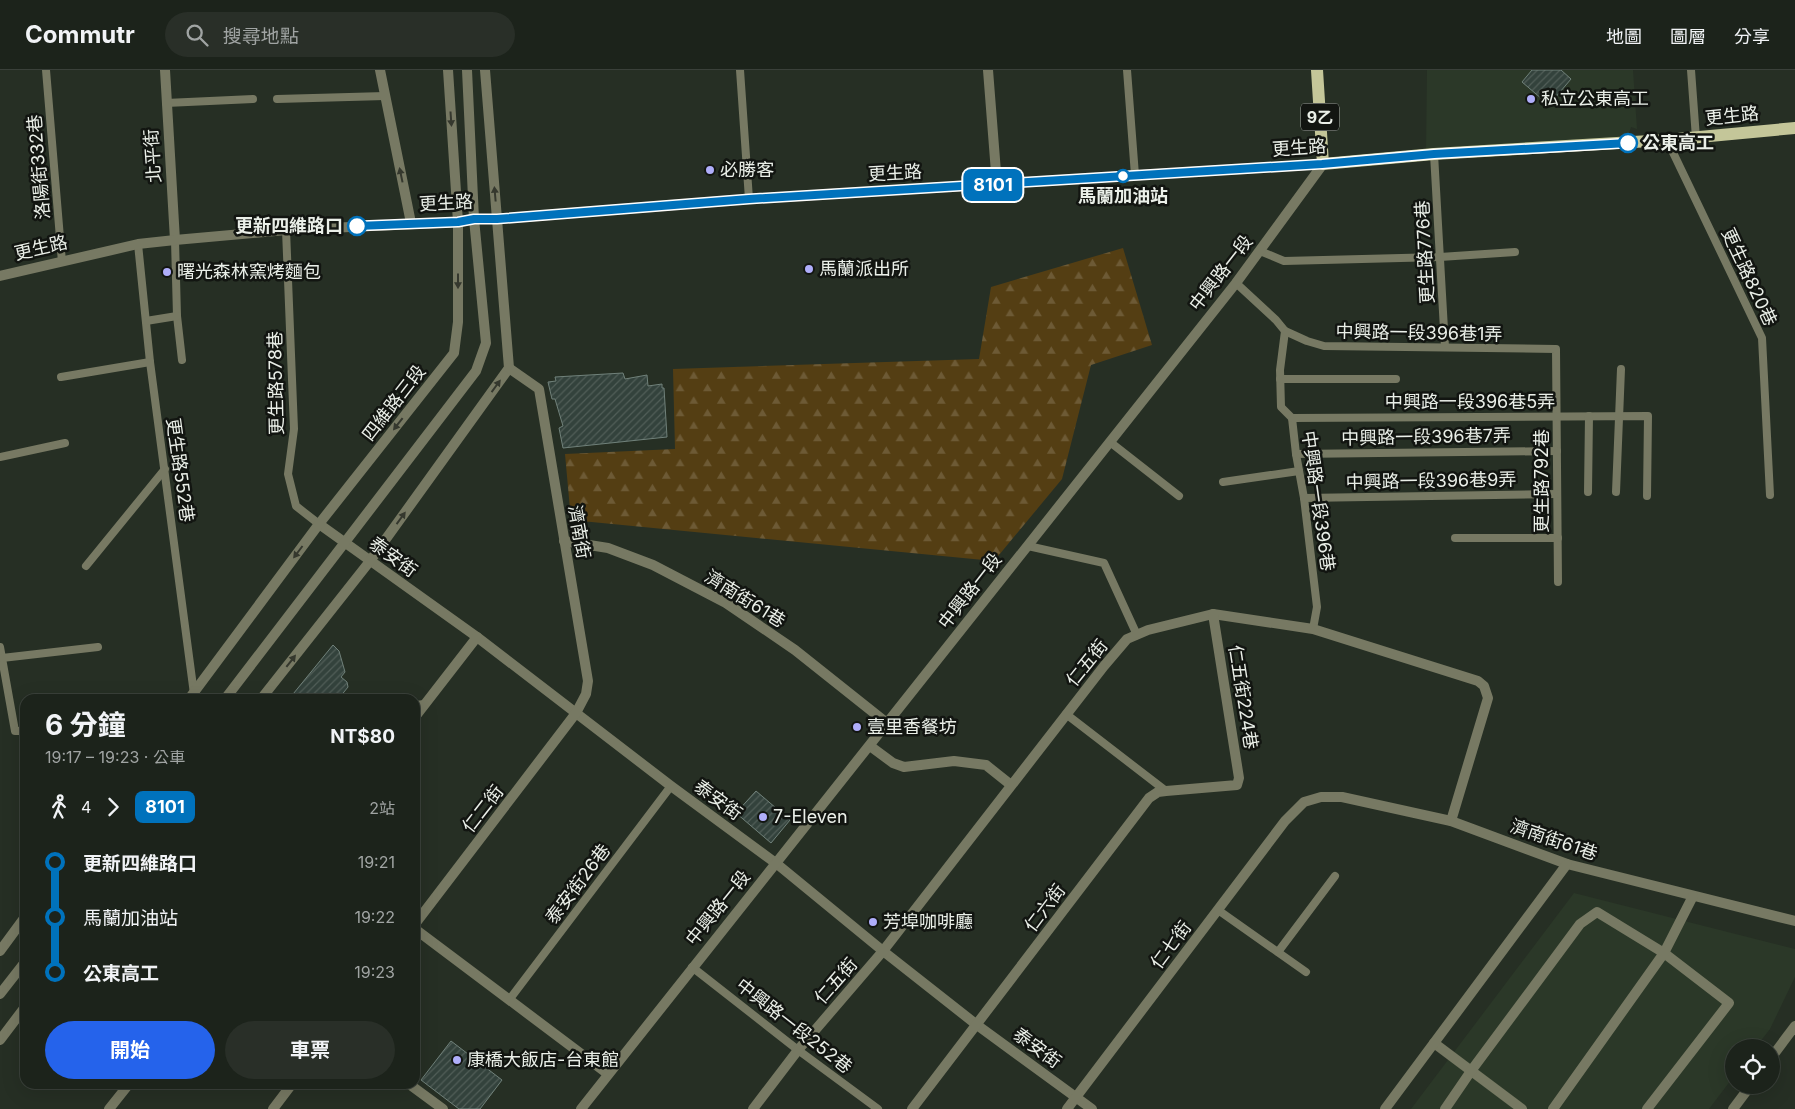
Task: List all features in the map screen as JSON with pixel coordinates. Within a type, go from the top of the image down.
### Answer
[{"type":"main road","name":"9乙","points":[[1317,70],[1322,164]]},
{"type":"main road","name":"更生路","points":[[1322,164],[1434,154],[1696,138],[1795,128]]},
{"type":"street","name":"北平街","points":[[165,70],[175,240]]},
{"type":"street","points":[[380,70],[411,223]]},
{"type":"street","name":"四維路三段","points":[[194,694],[319,524],[454,353],[458,322],[458,222],[448,70]]},
{"type":"street","points":[[229,694],[476,371],[486,343],[474,219],[467,70]]},
{"type":"street","points":[[265,694],[370,561],[509,368],[485,70]]},
{"type":"street","points":[[988,70],[997,185]]},
{"type":"street","name":"更生路","points":[[0,276],[138,244],[286,230],[458,222],[474,219],[497,219],[749,199],[1322,164]]},
{"type":"street","name":"中興路一段","points":[[581,1109],[692,966],[777,864],[1236,283],[1322,164]]},
{"type":"street","name":"濟南街","points":[[509,368],[539,389],[588,681],[586,694],[576,713]]},
{"type":"street","name":"泰安街","points":[[319,524],[477,637],[671,786],[777,864],[977,1025],[1092,1109]]},
{"type":"street","name":"濟南街61巷","points":[[564,541],[608,548],[652,564],[726,603],[795,650],[888,724]]},
{"type":"street","name":"仁五街","points":[[753,1109],[798,1050],[883,951],[1104,666],[1128,639],[1148,630],[1213,614],[1313,629],[1478,681],[1484,686],[1488,698],[1451,821]]},
{"type":"street","name":"仁五街224巷","points":[[1213,614],[1239,778],[1237,785]]},
{"type":"street","points":[[420,704],[477,637]]},
{"type":"street","name":"仁二街","points":[[420,917],[576,713]]},
{"type":"street","points":[[870,746],[893,763],[904,767],[954,761],[986,765],[1011,786]]},
{"type":"street","name":"仁六街","points":[[912,1109],[1149,798],[1158,792],[1237,785]]},
{"type":"street","name":"濟南街61巷","points":[[1304,802],[1321,796],[1342,797],[1451,821],[1567,864],[1795,920]]},
{"type":"street","name":"仁七街","points":[[1067,1109],[1285,821],[1304,802]]},
{"type":"street","points":[[1385,1109],[1567,864]]},
{"type":"street","points":[[1553,1109],[1664,954],[1693,896]]},
{"type":"street","points":[[1445,1109],[1580,924],[1597,912],[1664,954],[1730,1003],[1647,1109]]},
{"type":"street","points":[[0,951],[20,924]]},
{"type":"street","points":[[420,933],[608,1074]]},
{"type":"street","points":[[0,994],[20,968]]},
{"type":"street","points":[[0,1040],[20,1014]]},
{"type":"street","points":[[1780,1046],[1795,1026]]},
{"type":"street","points":[[1434,1044],[1522,1109]]},
{"type":"street","points":[[109,1109],[125,1089]]},
{"type":"street","points":[[273,1109],[288,1089]]},
{"type":"street","points":[[415,1089],[437,1107]]},
{"type":"street","points":[[1733,1109],[1744,1094]]},
{"type":"lane","name":"洛陽街332巷","points":[[46,70],[62,262]]},
{"type":"lane","points":[[740,70],[749,199]]},
{"type":"lane","points":[[1127,70],[1135,175]]},
{"type":"lane","points":[[1691,70],[1696,138]]},
{"type":"lane","points":[[277,99],[384,96]]},
{"type":"lane","points":[[166,102],[253,99]]},
{"type":"lane","name":"更生路820巷","points":[[1667,140],[1762,338],[1770,495]]},
{"type":"lane","name":"更生路776巷","points":[[1434,154],[1445,347]]},
{"type":"lane","name":"更生路578巷","points":[[286,230],[294,429],[288,474],[296,506],[319,524]]},
{"type":"lane","points":[[175,240],[177,316],[182,360]]},
{"type":"lane","name":"更生路552巷","points":[[138,244],[150,362],[193,694]]},
{"type":"lane","points":[[1260,251],[1284,261],[1440,257],[1515,252]]},
{"type":"lane","points":[[1236,283],[1276,320],[1285,331]]},
{"type":"lane","points":[[146,321],[177,316]]},
{"type":"lane","name":"中興路一段396巷1弄","points":[[1285,331],[1324,346],[1556,349]]},
{"type":"lane","name":"中興路一段396巷","points":[[1285,331],[1280,379],[1281,407],[1292,418],[1304,498],[1317,607],[1313,629]]},
{"type":"lane","name":"更生路792巷","points":[[1556,349],[1558,582]]},
{"type":"lane","points":[[61,377],[150,362]]},
{"type":"lane","points":[[1616,492],[1621,369]]},
{"type":"lane","points":[[1280,379],[1396,379]]},
{"type":"lane","points":[[1588,492],[1589,416]]},
{"type":"lane","name":"中興路一段396巷5弄","points":[[1292,418],[1648,416],[1648,496]]},
{"type":"lane","points":[[1110,442],[1179,496]]},
{"type":"lane","points":[[0,457],[65,443]]},
{"type":"lane","name":"中興路一段396巷7弄","points":[[1296,454],[1557,450]]},
{"type":"lane","points":[[86,566],[164,469]]},
{"type":"lane","points":[[1223,482],[1299,471]]},
{"type":"lane","name":"中興路一段396巷9弄","points":[[1304,498],[1557,494]]},
{"type":"lane","points":[[1455,538],[1558,538]]},
{"type":"lane","points":[[1028,546],[1104,563],[1137,635]]},
{"type":"lane","points":[[0,647],[15,731],[20,731]]},
{"type":"lane","points":[[2,658],[98,647]]},
{"type":"lane","points":[[1066,714],[1166,791]]},
{"type":"lane","name":"泰安街26巷","points":[[509,1000],[671,786]]},
{"type":"lane","points":[[1278,952],[1335,876]]},
{"type":"lane","points":[[1218,910],[1306,972]]},
{"type":"lane","name":"中興路一段252巷","points":[[692,966],[798,1050],[878,1109]]},
{"type":"shaded area","name":"私立公東高工","points":[[1427,70],[1633,70],[1637,129],[1631,127],[1628,136],[1426,151]]},
{"type":"shaded area","points":[[1574,893],[1795,949],[1795,977],[1770,1029],[1762,1039],[1725,1039],[1725,1088],[1709,1109],[1411,1109]]},
{"type":"green space","points":[[1123,248],[1152,345],[1091,365],[1062,479],[994,561],[571,520],[565,454],[675,449],[673,369],[979,359],[991,287]]},
{"type":"building","points":[[1532,70],[1561,70],[1571,79],[1549,105],[1522,82]]},
{"type":"building","points":[[623,373],[625,379],[647,375],[648,386],[662,384],[662,388],[664,388],[667,437],[563,448],[559,428],[563,426],[555,399],[552,399],[548,382],[556,381],[555,377]]},
{"type":"building","points":[[333,645],[339,651],[345,672],[341,677],[347,682],[348,687],[342,694],[293,694]]},
{"type":"building","name":"7-Eleven","points":[[756,791],[790,820],[771,843],[736,813]]},
{"type":"building","name":"康橋大飯店-台東館","points":[[451,1041],[502,1080],[480,1109],[459,1109],[421,1080]]},
{"type":"bus line","name":"8101","points":[[357,226],[458,222],[474,219],[497,219],[749,199],[997,185],[1322,164],[1434,154],[1628,143]]},
{"type":"place","name":"私立公東高工","points":[[1531,99]]},
{"type":"place","name":"公東高工","points":[[1628,143]]},
{"type":"place","name":"必勝客","points":[[710,170]]},
{"type":"place","name":"馬蘭加油站","points":[[1123,176]]},
{"type":"place","name":"更新四維路口","points":[[357,226]]},
{"type":"place","name":"馬蘭派出所","points":[[809,269]]},
{"type":"place","name":"曙光森林窯烤麵包","points":[[167,272]]},
{"type":"place","name":"壹里香餐坊","points":[[857,727]]},
{"type":"place","name":"7-Eleven","points":[[763,817]]},
{"type":"place","name":"芳埠咖啡廳","points":[[873,922]]},
{"type":"place","name":"康橋大飯店-台東館","points":[[457,1060]]}]
